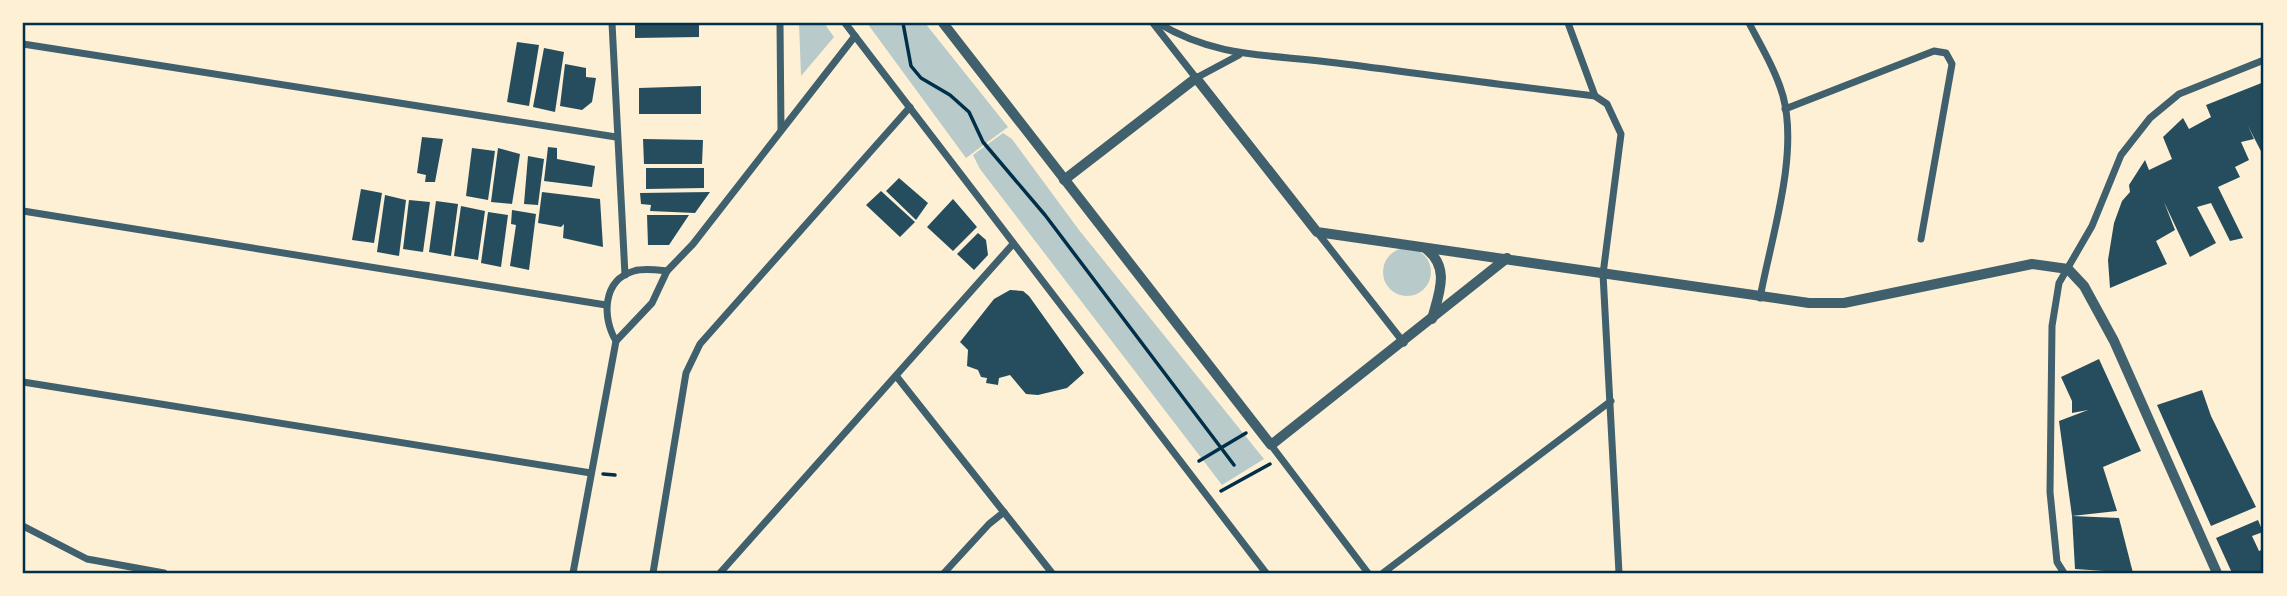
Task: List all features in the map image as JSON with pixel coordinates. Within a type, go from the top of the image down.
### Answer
[{"type":"street","points":[[612,23],[625,275]]},
{"type":"street","points":[[780,23],[781,130]]},
{"type":"street","points":[[845,23],[1266,573]]},
{"type":"street","points":[[943,23],[1368,573]]},
{"type":"street","points":[[1156,23],[1197,43],[1239,55],[1300,58],[1595,96],[1606,104],[1620,134],[1621,152],[1603,274],[1619,573]]},
{"type":"street","points":[[1156,23],[1404,343]]},
{"type":"street","points":[[1568,23],[1595,96]]},
{"type":"street","points":[[1749,23],[1780,88],[1785,109],[1787,157],[1760,298]]},
{"type":"street","points":[[573,573],[616,341],[652,303],[667,271],[693,244],[855,36]]},
{"type":"street","points":[[23,44],[616,137]]},
{"type":"street","points":[[1785,109],[1934,51],[1946,53],[1952,64],[1921,239]]},
{"type":"street","points":[[1064,180],[1196,78],[1239,55]]},
{"type":"street","points":[[2064,573],[2057,562],[2050,492],[2053,307],[2059,283],[2092,226],[2121,155],[2150,118],[2179,94],[2264,60]]},
{"type":"street","points":[[661,573],[654,569],[686,373],[700,344],[910,107]]},
{"type":"street","points":[[23,211],[607,305]]},
{"type":"street","points":[[1317,232],[1422,245],[1760,298],[1809,303],[1844,303],[2013,267],[2049,265],[2068,269],[2084,286],[2114,341],[2217,573]]},
{"type":"street","points":[[720,573],[1013,244]]},
{"type":"street","points":[[1422,245],[1438,260],[1441,270],[1440,291],[1431,320]]},
{"type":"street","points":[[1271,445],[1404,343],[1507,258]]},
{"type":"street","points":[[616,341],[607,322],[609,294],[625,275],[635,271],[667,271]]},
{"type":"street","points":[[897,377],[1052,573]]},
{"type":"street","points":[[23,382],[592,473]]},
{"type":"street","points":[[1383,573],[1611,401]]},
{"type":"street","points":[[944,573],[989,524],[1004,512]]},
{"type":"street","points":[[23,526],[87,559],[164,573]]},
{"type":"path","points":[[903,23],[911,66],[921,78],[950,95],[969,112],[983,142],[1045,215],[1234,465]]},
{"type":"path","points":[[1199,461],[1246,433]]},
{"type":"path","points":[[1221,491],[1270,464]]},
{"type":"shaded area","points":[[799,23],[824,23],[834,37],[801,76]]},
{"type":"shaded area","points":[[867,23],[925,23],[1008,127],[966,158]]},
{"type":"shaded area","points":[[1003,133],[1012,139],[1079,230],[1264,459],[1222,485],[980,169],[973,155]]},
{"type":"shaded area","points":[[1407,248],[1424,255],[1431,272],[1424,289],[1407,296],[1390,289],[1383,272],[1390,255]]},
{"type":"building","points":[[635,23],[699,23],[699,37],[635,38]]},
{"type":"building","points":[[517,42],[539,45],[529,106],[507,102]]},
{"type":"building","points":[[544,48],[564,52],[555,112],[533,107]]},
{"type":"building","points":[[565,64],[586,68],[586,77],[596,78],[592,102],[582,110],[560,106]]},
{"type":"building","points":[[2264,82],[2264,157],[2248,126],[2254,139],[2241,142],[2249,160],[2235,167],[2240,177],[2218,187],[2243,238],[2230,241],[2211,203],[2197,207],[2216,243],[2190,257],[2164,202],[2175,230],[2156,241],[2167,264],[2110,288],[2108,260],[2114,223],[2122,201],[2130,192],[2129,185],[2145,160],[2149,170],[2172,159],[2163,137],[2183,118],[2189,129],[2211,117],[2206,105]]},
{"type":"building","points":[[701,86],[701,114],[639,114],[639,88]]},
{"type":"building","points":[[422,137],[443,139],[435,182],[425,182],[426,175],[417,173]]},
{"type":"building","points":[[643,139],[703,140],[702,164],[644,164]]},
{"type":"building","points":[[548,147],[557,148],[557,159],[595,166],[592,187],[544,181]]},
{"type":"building","points":[[472,148],[495,151],[488,200],[466,196]]},
{"type":"building","points":[[498,148],[520,154],[512,204],[491,202]]},
{"type":"building","points":[[528,156],[544,159],[538,205],[524,204]]},
{"type":"building","points":[[646,168],[704,168],[704,188],[646,189]]},
{"type":"building","points":[[899,178],[928,203],[916,220],[886,191]]},
{"type":"building","points":[[361,189],[382,193],[374,243],[352,240]]},
{"type":"building","points":[[881,191],[915,222],[900,237],[866,205]]},
{"type":"building","points":[[542,192],[600,199],[603,247],[563,238],[564,224],[561,227],[538,223]]},
{"type":"building","points":[[710,192],[695,213],[650,211],[651,205],[641,204],[640,193]]},
{"type":"building","points":[[385,195],[406,200],[399,256],[377,252]]},
{"type":"building","points":[[953,199],[977,227],[953,251],[927,227]]},
{"type":"building","points":[[409,200],[430,202],[423,252],[403,249]]},
{"type":"building","points":[[436,201],[458,204],[451,256],[429,252]]},
{"type":"building","points":[[461,206],[485,211],[478,260],[454,256]]},
{"type":"building","points":[[512,210],[536,214],[529,270],[510,266],[516,225],[511,224]]},
{"type":"building","points":[[488,212],[508,215],[501,267],[481,263]]},
{"type":"building","points":[[647,215],[689,215],[669,245],[648,245]]},
{"type":"building","points":[[978,233],[986,240],[988,255],[974,270],[957,254]]},
{"type":"building","points":[[1010,290],[1023,291],[1029,296],[1084,373],[1067,388],[1038,395],[1026,394],[1010,375],[999,378],[998,385],[986,383],[987,378],[981,377],[978,370],[967,366],[968,350],[960,342],[994,299]]},
{"type":"building","points":[[2099,359],[2141,451],[2103,467],[2117,511],[2072,516],[2059,421],[2088,410],[2072,413],[2072,401],[2061,377]]},
{"type":"building","points":[[2202,390],[2211,416],[2256,507],[2211,526],[2157,405]]},
{"type":"building","points":[[2072,516],[2119,518],[2133,573],[2075,569]]},
{"type":"building","points":[[2258,520],[2263,532],[2252,536],[2259,551],[2264,549],[2264,573],[2232,573],[2216,538]]}]
